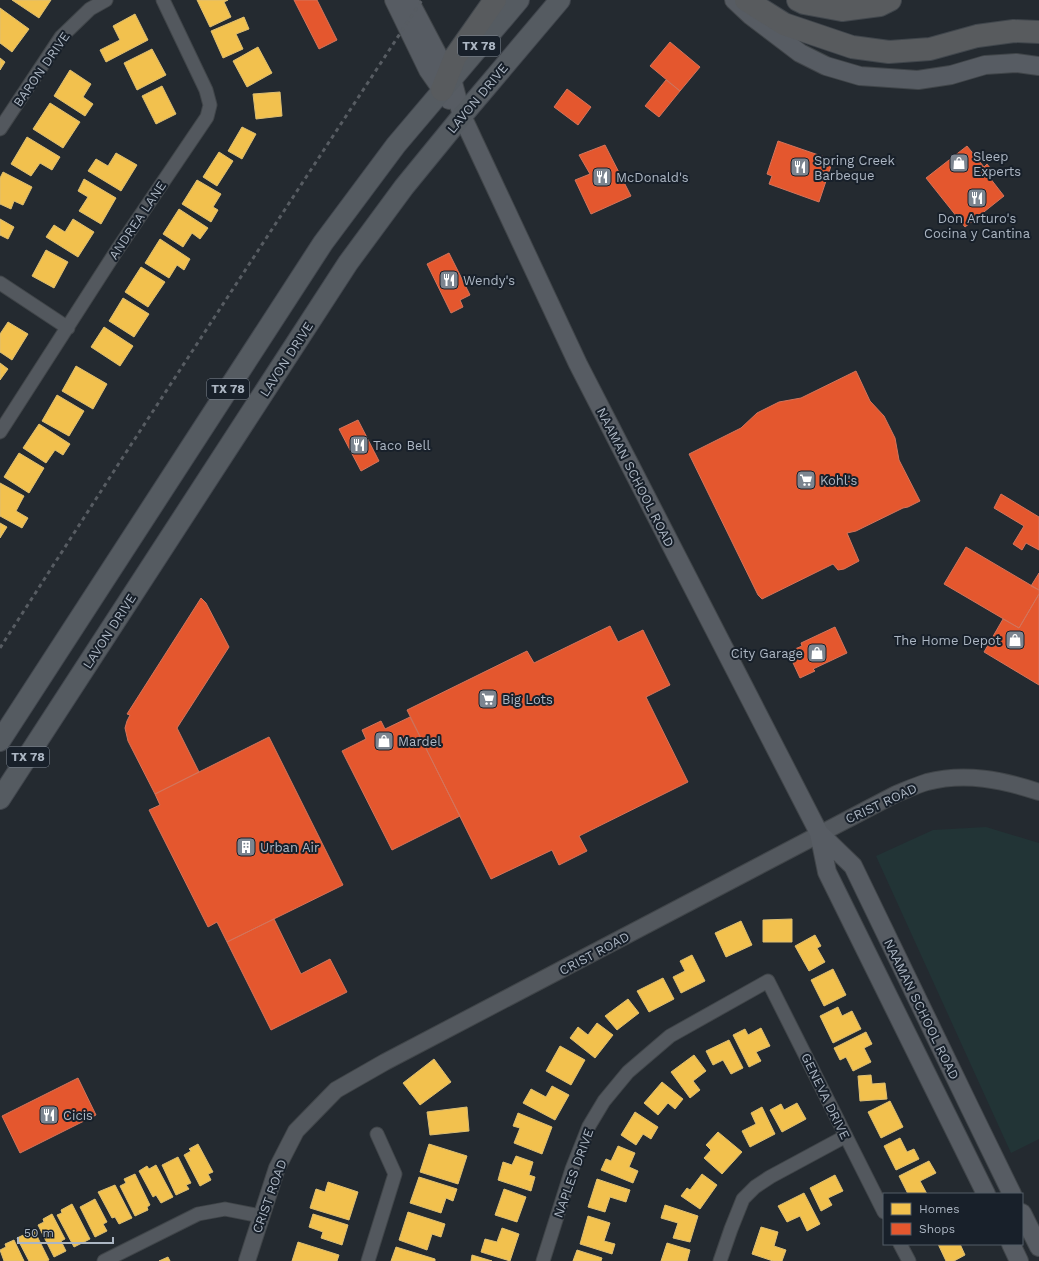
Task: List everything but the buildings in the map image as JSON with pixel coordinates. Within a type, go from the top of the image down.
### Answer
[{"type":"highway","points":[[448,80],[455,57],[494,0]]},
{"type":"highway","points":[[746,0],[784,24],[852,47],[889,52],[930,49],[977,36],[1014,31],[1039,32]]},
{"type":"highway","points":[[798,0],[804,3],[842,10],[880,5],[890,0]]},
{"type":"main road","name":"NAAMAN SCHOOL ROAD","points":[[394,0],[428,70],[448,80]]},
{"type":"main road","name":"NAAMAN SCHOOL ROAD","points":[[409,0],[448,80],[462,116],[578,364],[819,833],[827,872],[986,1193]]},
{"type":"main road","name":"TX 78","points":[[0,740],[322,243],[396,145],[448,80],[518,0]]},
{"type":"main road","name":"LAVON DRIVE","points":[[0,799],[348,263],[404,187],[560,0]]},
{"type":"main road","points":[[734,0],[750,15],[800,53],[826,66],[860,76],[918,80],[951,75],[985,65],[1016,63],[1039,66]]},
{"type":"main road","points":[[185,454],[212,472]]},
{"type":"main road","points":[[28,697],[55,714]]},
{"type":"main road","name":"NAAMAN SCHOOL ROAD","points":[[819,833],[853,866],[1012,1193]]},
{"type":"main road","points":[[1023,1215],[1039,1247]]},
{"type":"main road","points":[[1011,1245],[1019,1261]]},
{"type":"street","name":"BARON DRIVE","points":[[0,129],[61,37],[90,9],[106,0]]},
{"type":"street","name":"ANDREA LANE","points":[[0,432],[117,250],[207,117],[210,105],[206,90],[163,0]]},
{"type":"street","points":[[0,283],[68,328]]},
{"type":"street","name":"CRIST ROAD","points":[[246,1261],[277,1168],[296,1130],[336,1090],[385,1062],[490,1008],[819,833],[896,794],[928,782],[963,777],[992,779],[1039,792]]},
{"type":"street","name":"GENEVA DRIVE","points":[[768,981],[883,1210]]},
{"type":"street","name":"NAPLES DRIVE","points":[[543,1261],[572,1169],[589,1126],[604,1101],[628,1072],[670,1036],[768,981]]},
{"type":"street","points":[[368,1261],[395,1174],[377,1134]]},
{"type":"street","points":[[720,1261],[743,1199],[755,1187],[770,1177],[846,1136]]},
{"type":"street","points":[[104,1261],[198,1214],[226,1209],[261,1216]]},
{"type":"street","points":[[901,1245],[909,1261]]},
{"type":"shaded area","points":[[986,827],[1039,843],[1039,1139],[1011,1153],[876,856],[933,830]]},
{"type":"railway","points":[[0,648],[422,0]]},
{"type":"place","name":"Sleep Experts","points":[[959,163]]},
{"type":"place","name":"Spring Creek Barbeque","points":[[800,167]]},
{"type":"place","name":"McDonald's","points":[[602,177]]},
{"type":"place","name":"Don Arturo's Cocina y Cantina","points":[[977,198]]},
{"type":"place","name":"Wendy's","points":[[449,280]]},
{"type":"place","name":"Taco Bell","points":[[359,445]]},
{"type":"place","name":"Kohl's","points":[[806,480]]},
{"type":"place","name":"The Home Depot","points":[[1015,640]]},
{"type":"place","name":"City Garage","points":[[817,653]]},
{"type":"place","name":"Big Lots","points":[[488,699]]},
{"type":"place","name":"Mardel","points":[[384,741]]},
{"type":"place","name":"Urban Air","points":[[246,847]]},
{"type":"place","name":"Cicis","points":[[49,1115]]}]
